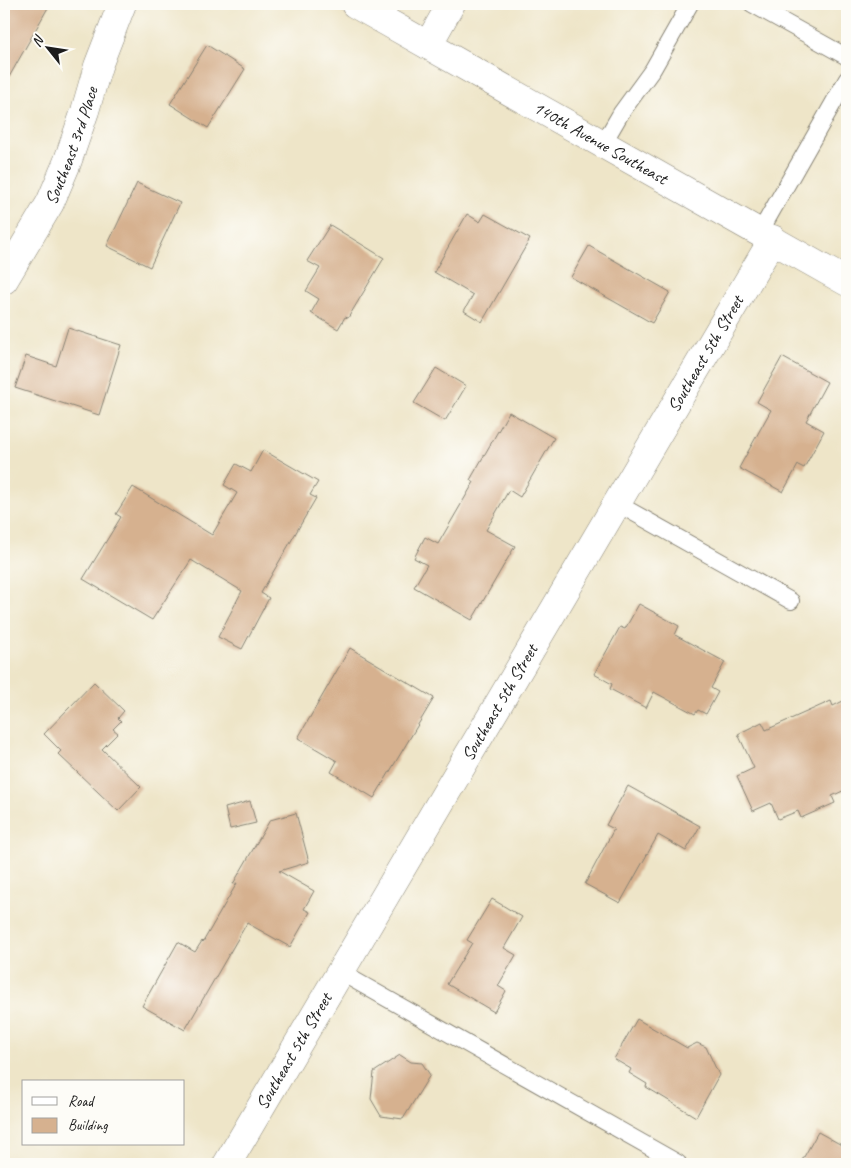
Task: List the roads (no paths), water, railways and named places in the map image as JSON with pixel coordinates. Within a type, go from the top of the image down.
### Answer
[{"type":"street","name":"Southeast 3rd Place","points":[[4,280],[50,203],[67,163],[98,66],[122,4]]},
{"type":"street","name":"140th Avenue Southeast","points":[[355,4],[847,282]]},
{"type":"street","points":[[428,45],[451,4]]},
{"type":"street","name":"Southeast 5th Street","points":[[227,1164],[618,504],[766,236]]},
{"type":"lane","points":[[604,144],[621,113],[653,69],[690,4]]},
{"type":"lane","points":[[752,4],[847,57]]},
{"type":"lane","points":[[766,236],[847,79]]},
{"type":"lane","points":[[618,504],[791,601]]},
{"type":"lane","points":[[340,972],[678,1163]]}]
